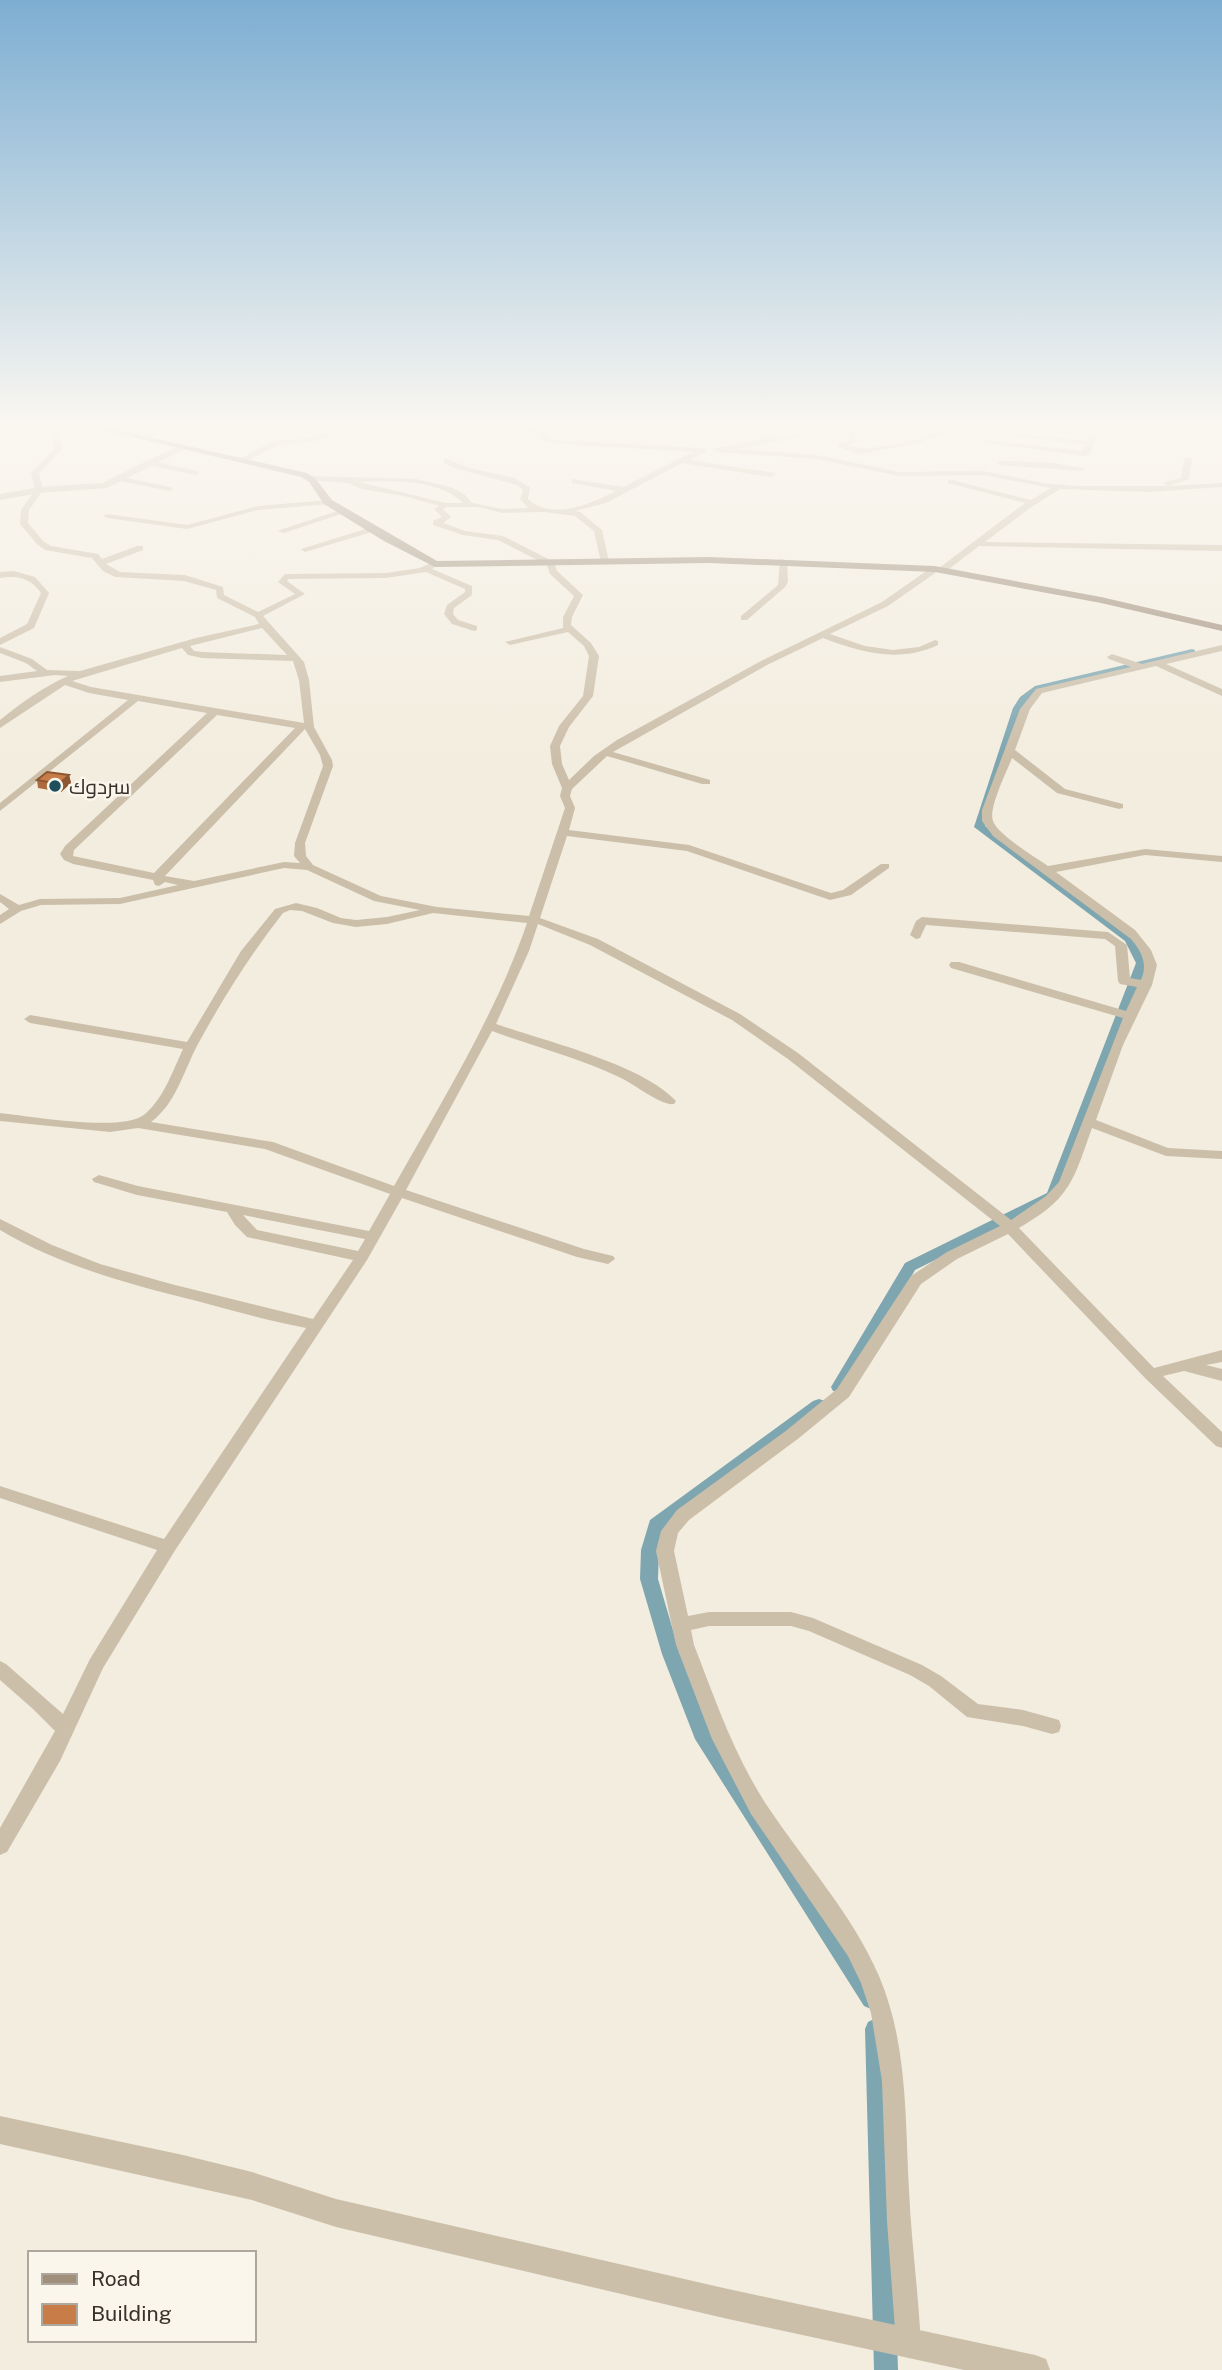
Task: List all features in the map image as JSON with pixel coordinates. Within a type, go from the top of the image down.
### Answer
[{"type":"main road","points":[[385,538],[430,567],[783,561],[938,569],[1101,600],[1222,628]]},
{"type":"street","points":[[36,538],[45,547],[95,556],[106,569],[118,575],[184,578],[212,585],[220,589],[220,596],[258,615],[264,625],[297,658],[304,680],[305,726],[327,756],[328,766],[300,843],[300,856],[309,867]]},
{"type":"street","points":[[306,549],[344,538]]},
{"type":"street","points":[[497,538],[551,564],[553,572],[579,595],[579,600],[566,619],[569,629],[592,650],[594,656],[588,696],[564,726],[555,746],[557,764],[567,788]]},
{"type":"street","points":[[600,538],[606,562]]},
{"type":"street","points":[[0,1846],[47,1765],[96,1664],[168,1547],[362,1257],[489,1026],[535,920],[569,814],[570,808],[565,796],[567,788],[606,753],[658,719],[720,690],[764,663],[899,596],[988,538]]},
{"type":"street","points":[[980,544],[1222,548]]},
{"type":"street","points":[[101,563],[140,548]]},
{"type":"street","points":[[744,618],[781,587],[784,582],[783,561]]},
{"type":"street","points":[[258,615],[301,595],[299,590],[282,582],[285,578],[394,574],[430,567],[470,588],[469,593],[450,607],[448,614],[455,622],[474,628]]},
{"type":"street","points":[[0,575],[24,575],[41,586],[45,593],[31,626],[0,642]]},
{"type":"street","points":[[0,724],[26,703],[80,674],[264,625]]},
{"type":"street","points":[[510,642],[569,629]]},
{"type":"street","points":[[822,634],[885,653],[915,652],[935,643]]},
{"type":"street","points":[[184,645],[191,653],[202,655],[297,658]]},
{"type":"street","points":[[890,2339],[908,2304],[899,2223],[891,2072],[887,2040],[875,1992],[869,1972],[855,1949],[781,1843],[738,1773],[721,1739],[685,1645],[665,1551],[667,1539],[675,1523],[844,1393],[916,1280],[928,1268],[1010,1227],[1059,1194],[1117,1045],[1146,985],[1152,963],[1140,941],[997,834],[987,821],[987,810],[1007,750],[1025,709],[1039,691],[1222,648]]},
{"type":"street","points":[[0,650],[29,661],[45,673]]},
{"type":"street","points":[[1112,657],[1142,667]]},
{"type":"street","points":[[1156,663],[1222,693]]},
{"type":"street","points":[[0,679],[45,673],[80,674]]},
{"type":"street","points":[[64,681],[89,690],[305,726]]},
{"type":"street","points":[[0,808],[136,698]]},
{"type":"street","points":[[191,884],[76,862],[66,854],[69,848],[215,711]]},
{"type":"street","points":[[158,876],[305,726]]},
{"type":"street","points":[[1007,750],[1061,792],[1119,806]]},
{"type":"street","points":[[606,753],[706,782]]},
{"type":"street","points":[[562,832],[689,848],[830,897],[847,893],[885,866]]},
{"type":"street","points":[[1047,870],[1145,852],[1222,859]]},
{"type":"street","points":[[0,920],[17,909],[40,902],[120,901],[284,865],[309,867],[378,899],[436,910],[535,920],[594,942],[747,1024],[814,1072],[1010,1227],[1151,1374],[1222,1442]]},
{"type":"street","points":[[158,876],[163,891]]},
{"type":"street","points":[[0,897],[17,909]]},
{"type":"street","points":[[138,1124],[150,1117],[169,1093],[191,1046],[247,951],[279,911],[301,905],[337,921],[355,923],[436,910]]},
{"type":"street","points":[[916,935],[922,921],[1108,936],[1121,945],[1124,981],[1146,985]]},
{"type":"street","points":[[956,965],[1131,1016]]},
{"type":"street","points":[[30,1019],[191,1046]]},
{"type":"street","points":[[489,1026],[598,1062],[669,1101]]},
{"type":"street","points":[[0,1117],[110,1128],[138,1124],[268,1145],[397,1192],[582,1254],[608,1259]]},
{"type":"street","points":[[1089,1122],[1166,1152],[1222,1155]]},
{"type":"street","points":[[99,1178],[137,1190],[373,1236]]},
{"type":"street","points":[[233,1210],[252,1234],[362,1257]]},
{"type":"street","points":[[0,1224],[30,1243],[76,1262],[170,1289],[317,1325]]},
{"type":"street","points":[[1151,1374],[1222,1356]]},
{"type":"street","points":[[1185,1365],[1222,1375]]},
{"type":"street","points":[[0,1492],[168,1547]]},
{"type":"street","points":[[681,1625],[709,1619],[791,1619],[813,1625],[916,1670],[974,1711],[1023,1718],[1052,1727]]},
{"type":"street","points":[[0,1669],[40,1703],[64,1728]]},
{"type":"street","points":[[0,2130],[252,2186],[336,2213],[728,2304],[1035,2370]]},
{"type":"building","points":[[47,772],[69,775],[59,784],[37,780]]},
{"type":"waterway","points":[[839,1387],[910,1267],[1053,1196],[1142,963],[1130,939],[979,827],[1018,708],[1023,699],[1038,688],[1192,652]]},
{"type":"waterway","points":[[819,1405],[656,1525],[650,1550],[649,1579],[671,1654],[704,1739],[871,1999]]},
{"type":"waterway","points":[[876,2029],[886,2370]]},
{"type":"place","name":"سردوك","points":[[55,786]]}]
